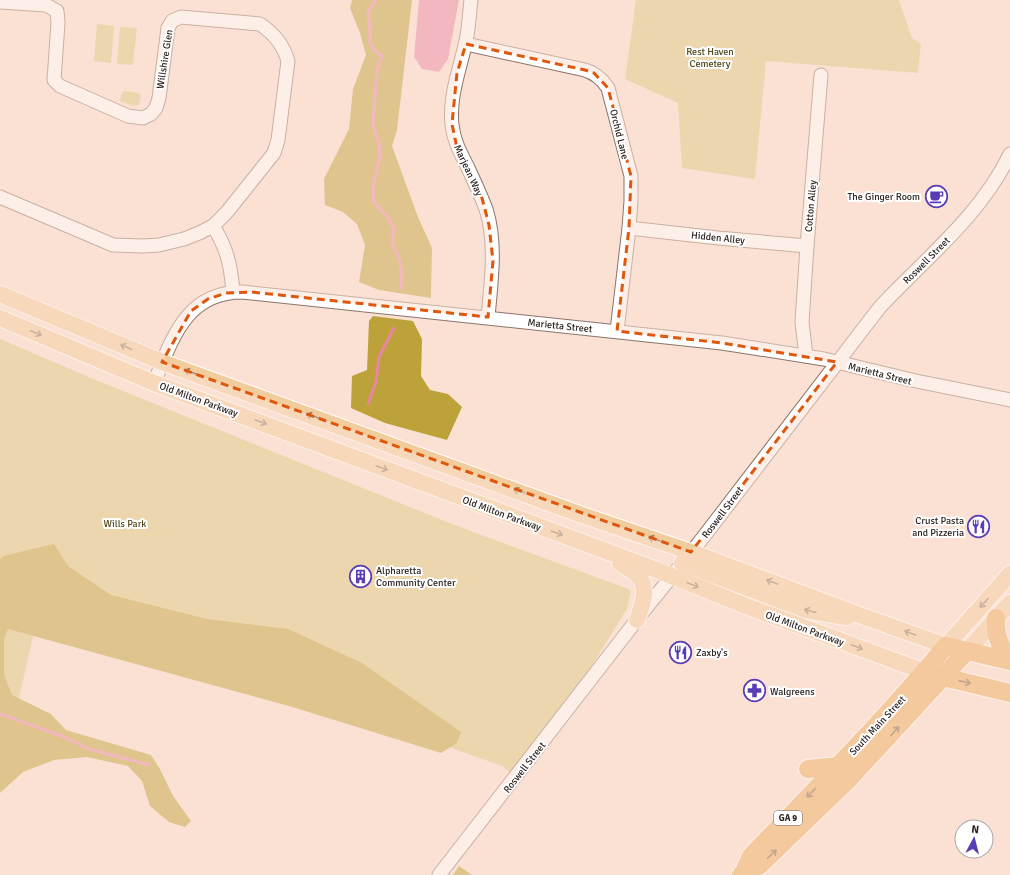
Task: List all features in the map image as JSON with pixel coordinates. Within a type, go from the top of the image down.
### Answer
[{"type":"highway","points":[[996,618],[996,634],[998,641],[1010,658]]},
{"type":"highway","points":[[946,646],[1010,661]]},
{"type":"highway","name":"South Main Street","points":[[743,874],[751,856],[882,721],[946,646]]},
{"type":"highway","name":"South Main Street","points":[[743,874],[760,865],[819,809],[868,759],[967,651]]},
{"type":"highway","name":"Old Milton Parkway","points":[[924,672],[1010,692]]},
{"type":"highway","points":[[808,769],[838,766]]},
{"type":"main road","points":[[0,294],[162,362],[576,512],[806,610],[839,616],[862,616],[946,646]]},
{"type":"main road","name":"Old Milton Parkway","points":[[0,318],[154,382],[924,672]]},
{"type":"main road","points":[[610,553],[624,566],[636,574],[644,584],[645,594],[637,620]]},
{"type":"main road","name":"South Main Street","points":[[946,646],[1010,574]]},
{"type":"main road","name":"South Main Street","points":[[967,651],[1010,603]]},
{"type":"street","name":"Marjean Way","points":[[471,0],[466,44],[457,73],[452,109],[452,124],[457,148],[479,191],[486,210],[489,225],[493,261],[488,317]]},
{"type":"street","name":"Willshire Glen","points":[[0,2],[46,6],[57,11],[58,23],[54,80],[60,86],[128,116],[143,118],[151,114],[156,108],[168,28],[172,20],[181,17],[260,24],[270,31],[279,41],[285,50],[288,61],[278,140],[274,153],[227,212],[213,226],[184,239],[159,245],[113,245],[0,197]]},
{"type":"street","name":"Orchid Lane","points":[[466,44],[585,70],[594,73],[608,88],[631,176],[629,228],[617,331]]},
{"type":"street","name":"Cotton Alley","points":[[806,356],[802,322],[821,75]]},
{"type":"street","name":"Roswell Street","points":[[439,875],[880,307],[981,203],[1010,154]]},
{"type":"street","points":[[213,226],[227,253],[233,292]]},
{"type":"street","name":"Hidden Alley","points":[[629,228],[807,246]]},
{"type":"street","name":"Marietta Street","points":[[154,382],[180,326],[191,311],[202,302],[213,296],[233,292],[258,293],[722,343],[837,362],[924,383],[1010,400]]},
{"type":"highlighted area","points":[[466,44],[585,70],[594,73],[608,88],[631,176],[629,228],[617,331],[722,343],[837,362],[691,552],[162,362],[191,311],[208,299],[226,293],[251,292],[488,317],[493,261],[489,225],[482,198],[457,148],[452,124],[457,73]]},
{"type":"green space","name":"Rest Haven Cemetery","points":[[636,0],[899,0],[912,38],[921,44],[918,73],[766,61],[755,179],[682,168],[678,103],[625,79]]},
{"type":"green space","points":[[97,24],[114,26],[111,63],[94,61]]},
{"type":"green space","points":[[120,27],[137,28],[133,65],[117,64]]},
{"type":"green space","points":[[124,91],[135,92],[141,95],[139,105],[133,106],[120,101],[121,95]]},
{"type":"green space","name":"Wills Park","points":[[0,339],[91,378],[452,524],[631,590],[627,609],[574,694],[511,773],[502,766],[263,681],[35,627],[0,784]]},
{"type":"shaded area","points":[[352,0],[412,0],[397,130],[392,146],[418,217],[432,248],[431,298],[379,290],[359,282],[365,245],[357,224],[343,212],[325,205],[324,179],[349,129],[353,89],[366,55],[360,33],[350,8]]},
{"type":"shaded area","points":[[419,0],[459,0],[448,59],[439,72],[422,69],[414,57]]},
{"type":"shaded area","points":[[373,316],[413,321],[422,339],[421,376],[430,390],[448,394],[462,407],[447,440],[385,423],[351,408],[352,376],[367,370],[369,321]]},
{"type":"shaded area","points":[[54,544],[68,566],[111,595],[207,619],[288,629],[362,663],[461,732],[457,743],[441,753],[289,706],[8,629],[4,639],[4,675],[12,695],[51,714],[66,730],[151,755],[160,769],[173,796],[191,821],[185,827],[169,822],[150,806],[142,781],[128,766],[87,757],[54,760],[23,772],[0,793],[0,559],[3,556]]},
{"type":"shaded area","points":[[459,866],[472,875],[453,875]]},
{"type":"waterway","points":[[376,0],[368,13],[370,43],[375,51],[382,56],[377,70],[373,126],[379,142],[380,156],[373,188],[374,202],[388,218],[394,229],[392,242],[400,261],[402,277],[401,288]]},
{"type":"waterway","points":[[368,404],[376,382],[379,357],[394,328]]},
{"type":"waterway","points":[[0,714],[64,737],[89,749],[149,765]]},
{"type":"place","name":"The Ginger Room","points":[[936,196]]},
{"type":"place","name":"Crust Pasta and Pizzeria","points":[[979,526]]},
{"type":"place","name":"Alpharetta Community Center","points":[[361,576]]},
{"type":"place","name":"Zaxby's","points":[[681,652]]},
{"type":"place","name":"Walgreens","points":[[755,691]]}]
